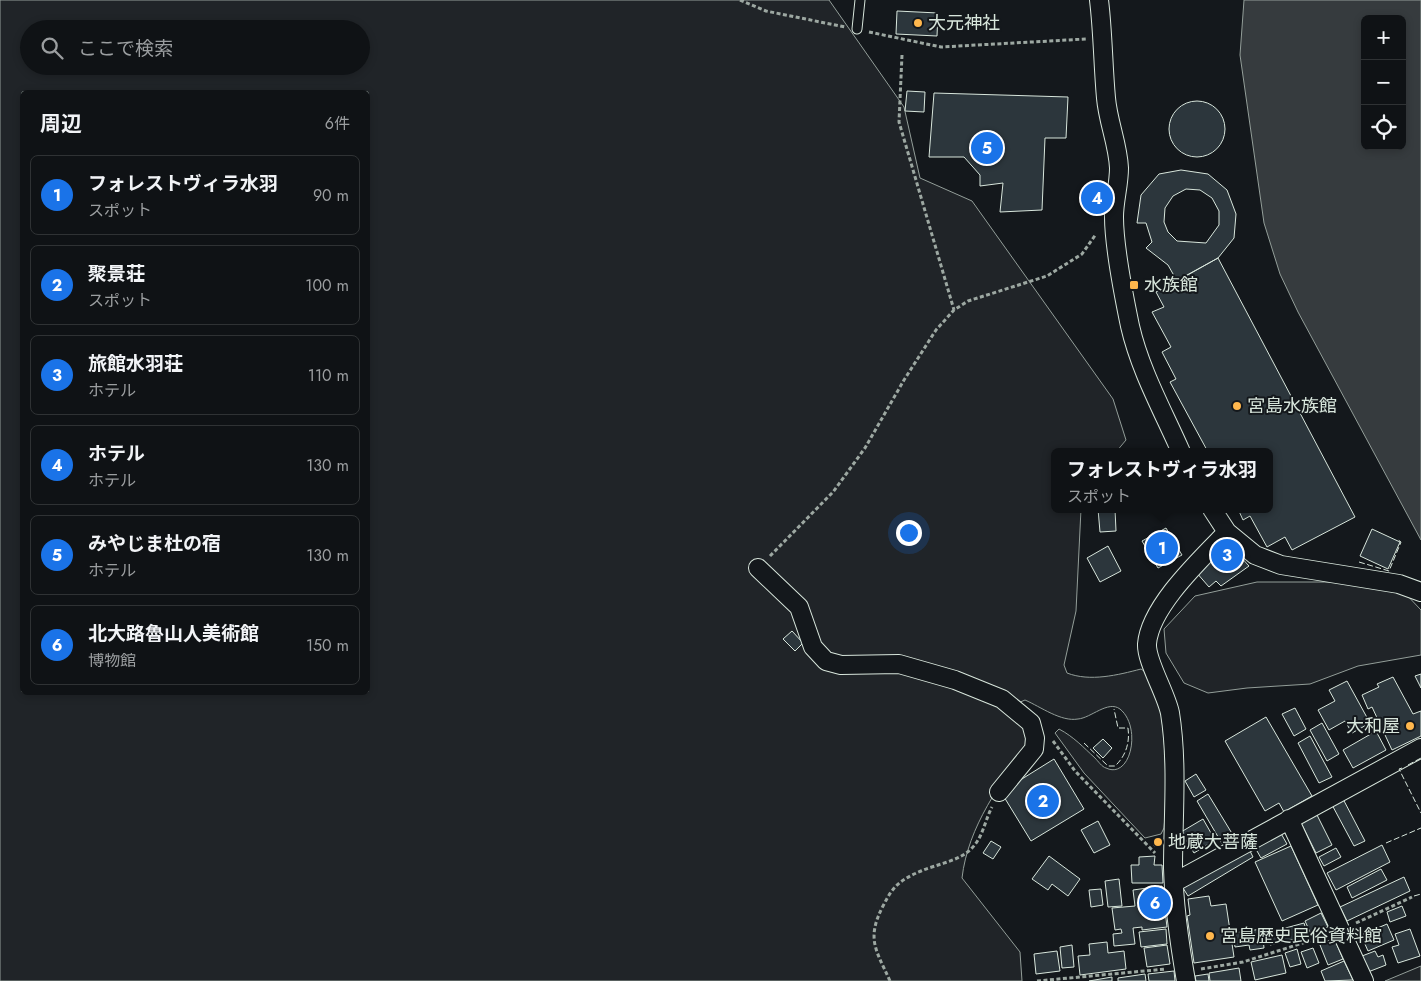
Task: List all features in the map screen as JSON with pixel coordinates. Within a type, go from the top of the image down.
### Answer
[{"type":"street","points":[[1098,0],[1104,38],[1109,123],[1117,145],[1119,171],[1114,218],[1130,326],[1140,358],[1179,448]]},
{"type":"street","points":[[1215,513],[1227,532],[1255,555],[1281,565],[1399,584],[1421,592]]},
{"type":"street","points":[[1185,976],[1175,882],[1173,757],[1170,713],[1165,693],[1147,645],[1154,621],[1184,577],[1227,532]]},
{"type":"street","points":[[758,568],[799,607],[813,647],[826,661],[841,665],[899,664],[955,680],[1002,699],[1031,723],[1035,738],[1034,748],[999,792]]},
{"type":"street","points":[[1175,882],[1421,748]]},
{"type":"street","points":[[1289,819],[1364,981]]},
{"type":"lane","points":[[857,29],[860,0]]},
{"type":"path","points":[[740,0],[766,11],[941,46],[1104,38]]},
{"type":"path","points":[[902,55],[900,122],[954,310]]},
{"type":"path","points":[[758,568],[833,492],[865,448],[904,380],[936,330],[954,310],[968,301],[1047,276],[1082,254],[1102,226],[1114,218]]},
{"type":"path","points":[[1031,723],[1040,724],[1075,771],[1156,855]]},
{"type":"path","points":[[890,981],[877,953],[873,932],[874,923],[890,891],[895,885],[920,872],[971,850],[978,841],[999,792]]},
{"type":"path","points":[[1037,981],[1176,968],[1185,976],[1243,962],[1340,930],[1412,897]]},
{"type":"shaded area","points":[[0,0],[829,0],[904,107],[920,178],[972,201],[1113,399],[1126,440],[1119,448],[1051,448],[1051,513],[1081,513],[1076,611],[1064,665],[1067,673],[1076,676],[1104,677],[1141,669],[1150,679],[1157,694],[1164,737],[1166,783],[1164,828],[1161,834],[1145,838],[1084,773],[1055,733],[1059,729],[1064,732],[1078,742],[1103,766],[1115,770],[1122,766],[1127,759],[1131,750],[1132,739],[1127,717],[1120,709],[1115,707],[1105,708],[1083,718],[1071,719],[1058,716],[1025,700],[1018,703],[1030,741],[987,806],[971,841],[965,859],[962,878],[1020,952],[1022,981],[0,981]]},
{"type":"shaded area","points":[[1244,0],[1421,0],[1421,540],[1298,312],[1280,274],[1264,223],[1240,55]]},
{"type":"shaded area","points":[[1257,582],[1356,582],[1402,590],[1421,610],[1421,655],[1358,666],[1310,684],[1247,688],[1208,693],[1184,683],[1166,653],[1164,629],[1195,596]]},
{"type":"shaded area","points":[[1421,966],[1421,981],[1385,981]]},
{"type":"building","points":[[897,11],[938,13],[937,36],[896,34]]},
{"type":"building","points":[[907,91],[925,92],[924,112],[905,111]]},
{"type":"building","points":[[934,93],[1068,97],[1066,138],[1045,138],[1042,210],[1000,212],[1003,183],[980,186],[980,175],[964,157],[929,157]]},
{"type":"building","points":[[1197,101],[1217,109],[1225,129],[1217,149],[1197,157],[1177,149],[1169,129],[1177,109]]},
{"type":"building","points":[[1181,170],[1208,174],[1227,190],[1236,214],[1234,238],[1218,258],[1177,281],[1168,265],[1146,248],[1152,242],[1146,223],[1137,223],[1141,195],[1159,174]],"holes":[[[1186,189],[1200,190],[1212,198],[1219,211],[1219,225],[1206,243],[1177,241],[1168,232],[1164,222],[1165,208],[1173,196]]]},
{"type":"building","points":[[1218,258],[1355,517],[1292,550],[1285,537],[1267,547],[1250,516],[1243,520],[1240,513],[1273,513],[1273,448],[1206,448],[1170,382],[1176,379],[1162,352],[1171,347],[1152,312],[1164,307],[1156,292]]},
{"type":"building","points":[[1098,513],[1115,513],[1116,531],[1100,532]]},
{"type":"building","points":[[1166,528],[1182,555],[1158,568],[1142,541]]},
{"type":"building","points":[[1372,529],[1400,542],[1388,569],[1360,556]]},
{"type":"building","points":[[1228,543],[1249,566],[1221,586],[1216,581],[1209,587],[1196,572]]},
{"type":"building","points":[[1108,546],[1121,571],[1100,582],[1087,558]]},
{"type":"building","points":[[792,631],[803,643],[795,651],[783,639]]},
{"type":"building","points":[[1421,674],[1421,688],[1415,676]]},
{"type":"building","points":[[1393,677],[1413,714],[1421,711],[1421,736],[1392,750],[1372,707],[1368,709],[1362,695],[1379,687],[1377,684]]},
{"type":"building","points":[[1347,681],[1370,723],[1352,733],[1345,721],[1329,730],[1318,710],[1335,701],[1329,690]]},
{"type":"building","points":[[1295,708],[1306,729],[1294,736],[1282,714]]},
{"type":"building","points":[[1266,717],[1312,796],[1284,812],[1279,803],[1265,811],[1225,741]]},
{"type":"building","points":[[1322,723],[1339,754],[1327,761],[1310,730]]},
{"type":"building","points":[[1376,731],[1386,750],[1353,768],[1343,750]]},
{"type":"building","points":[[1310,736],[1332,777],[1319,783],[1298,743]]},
{"type":"building","points":[[1103,739],[1112,748],[1103,758],[1093,748]]},
{"type":"building","points":[[1054,759],[1084,809],[1031,841],[1001,792]]},
{"type":"building","points":[[1196,774],[1206,790],[1194,797],[1185,781]]},
{"type":"building","points":[[1208,794],[1236,840],[1224,847],[1197,801]]},
{"type":"building","points":[[1342,797],[1365,841],[1354,846],[1331,803]]},
{"type":"building","points":[[1315,811],[1332,845],[1316,853],[1299,819]]},
{"type":"building","points":[[1203,819],[1215,840],[1194,853],[1181,832]]},
{"type":"building","points":[[1098,821],[1110,845],[1094,853],[1081,830]]},
{"type":"building","points":[[1279,830],[1287,844],[1261,858],[1253,844]]},
{"type":"building","name":"地蔵大菩薩","points":[[1161,839],[1162,845],[1154,846],[1154,840]]},
{"type":"building","points":[[991,841],[1001,847],[993,859],[983,853]]},
{"type":"building","points":[[1382,845],[1390,862],[1336,890],[1327,873]]},
{"type":"building","points":[[1291,846],[1318,905],[1282,921],[1255,862]]},
{"type":"building","points":[[1336,848],[1341,857],[1324,866],[1319,857]]},
{"type":"building","points":[[1249,849],[1253,857],[1188,896],[1183,888]]},
{"type":"building","points":[[1049,856],[1080,879],[1068,896],[1052,884],[1048,890],[1032,879]]},
{"type":"building","points":[[1155,856],[1154,865],[1162,865],[1163,883],[1132,883],[1131,865],[1139,865],[1139,857]]},
{"type":"building","points":[[1381,869],[1387,880],[1352,898],[1347,887]]},
{"type":"building","points":[[1404,877],[1410,891],[1347,921],[1340,907]]},
{"type":"building","points":[[1119,879],[1122,906],[1108,907],[1105,881]]},
{"type":"building","points":[[1162,886],[1167,927],[1142,930],[1142,927],[1133,928],[1135,944],[1114,946],[1113,934],[1122,933],[1121,929],[1115,930],[1112,908],[1135,906],[1133,890]]},
{"type":"building","points":[[1101,889],[1103,905],[1091,907],[1089,890]]},
{"type":"building","name":"宮島歴史民俗資料館","points":[[1209,896],[1211,906],[1226,904],[1234,957],[1194,963],[1187,916],[1190,915],[1188,899]]},
{"type":"building","points":[[1402,906],[1406,916],[1390,922],[1387,912]]},
{"type":"building","points":[[1321,913],[1328,927],[1311,934],[1305,921]]},
{"type":"building","points":[[1304,923],[1308,936],[1270,945],[1267,933]]},
{"type":"building","points":[[1387,924],[1394,940],[1368,951],[1361,935]]},
{"type":"building","points":[[1166,929],[1167,944],[1141,947],[1139,932]]},
{"type":"building","points":[[1262,929],[1264,948],[1250,950],[1249,945],[1235,947],[1233,933]]},
{"type":"building","points":[[1410,929],[1420,956],[1398,963],[1392,947],[1399,945],[1395,934]]},
{"type":"building","points":[[1334,938],[1343,959],[1328,965],[1320,945]]},
{"type":"building","points":[[1107,942],[1108,953],[1124,951],[1126,969],[1080,975],[1078,956],[1090,955],[1089,944]]},
{"type":"building","points":[[1072,945],[1074,967],[1062,968],[1060,947]]},
{"type":"building","points":[[1167,945],[1170,964],[1147,967],[1144,948]]},
{"type":"building","points":[[1313,948],[1319,963],[1307,968],[1301,952]]},
{"type":"building","points":[[1297,949],[1301,964],[1290,967],[1285,953]]},
{"type":"building","points":[[1057,951],[1060,971],[1036,974],[1034,954]]},
{"type":"building","points":[[1375,951],[1378,957],[1383,955],[1386,965],[1368,972],[1362,956]]},
{"type":"building","points":[[1282,955],[1286,973],[1255,980],[1251,962]]},
{"type":"building","points":[[1344,961],[1353,980],[1325,981],[1321,971]]},
{"type":"building","points":[[1239,968],[1241,981],[1210,981],[1209,973]]},
{"type":"building","points":[[1174,971],[1175,981],[1149,981],[1148,974]]},
{"type":"building","points":[[1145,974],[1146,981],[1118,981],[1118,978]]},
{"type":"building","points":[[1208,974],[1209,981],[1196,981],[1195,976]]},
{"type":"building","points":[[1112,977],[1112,981],[1089,981]]},
{"type":"fence","points":[[1359,562],[1389,571],[1401,542],[1397,539]]},
{"type":"fence","points":[[1084,743],[1108,766],[1115,766],[1119,762],[1126,748],[1128,728],[1118,728],[1114,709]]},
{"type":"fence","points":[[1408,765],[1421,758]]},
{"type":"fence","points":[[1402,768],[1399,769],[1421,813]]},
{"type":"fence","points":[[1386,843],[1421,828]]},
{"type":"fence","points":[[1414,896],[1421,894]]},
{"type":"place","name":"大元神社","points":[[918,23]]},
{"type":"place","name":"みやじま杜の宿","points":[[987,148]]},
{"type":"place","name":"ホテル","points":[[1097,198]]},
{"type":"place","name":"水族館","points":[[1134,285]]},
{"type":"place","name":"宮島水族館","points":[[1237,406]]},
{"type":"place","name":"フォレストヴィラ水羽","points":[[1162,548]]},
{"type":"place","name":"旅館水羽荘","points":[[1227,555]]},
{"type":"place","name":"大和屋","points":[[1410,726]]},
{"type":"place","name":"聚景荘","points":[[1043,801]]},
{"type":"place","name":"地蔵大菩薩","points":[[1158,842]]},
{"type":"place","name":"北大路魯山人美術館","points":[[1155,903]]},
{"type":"place","name":"宮島歴史民俗資料館","points":[[1210,936]]}]
